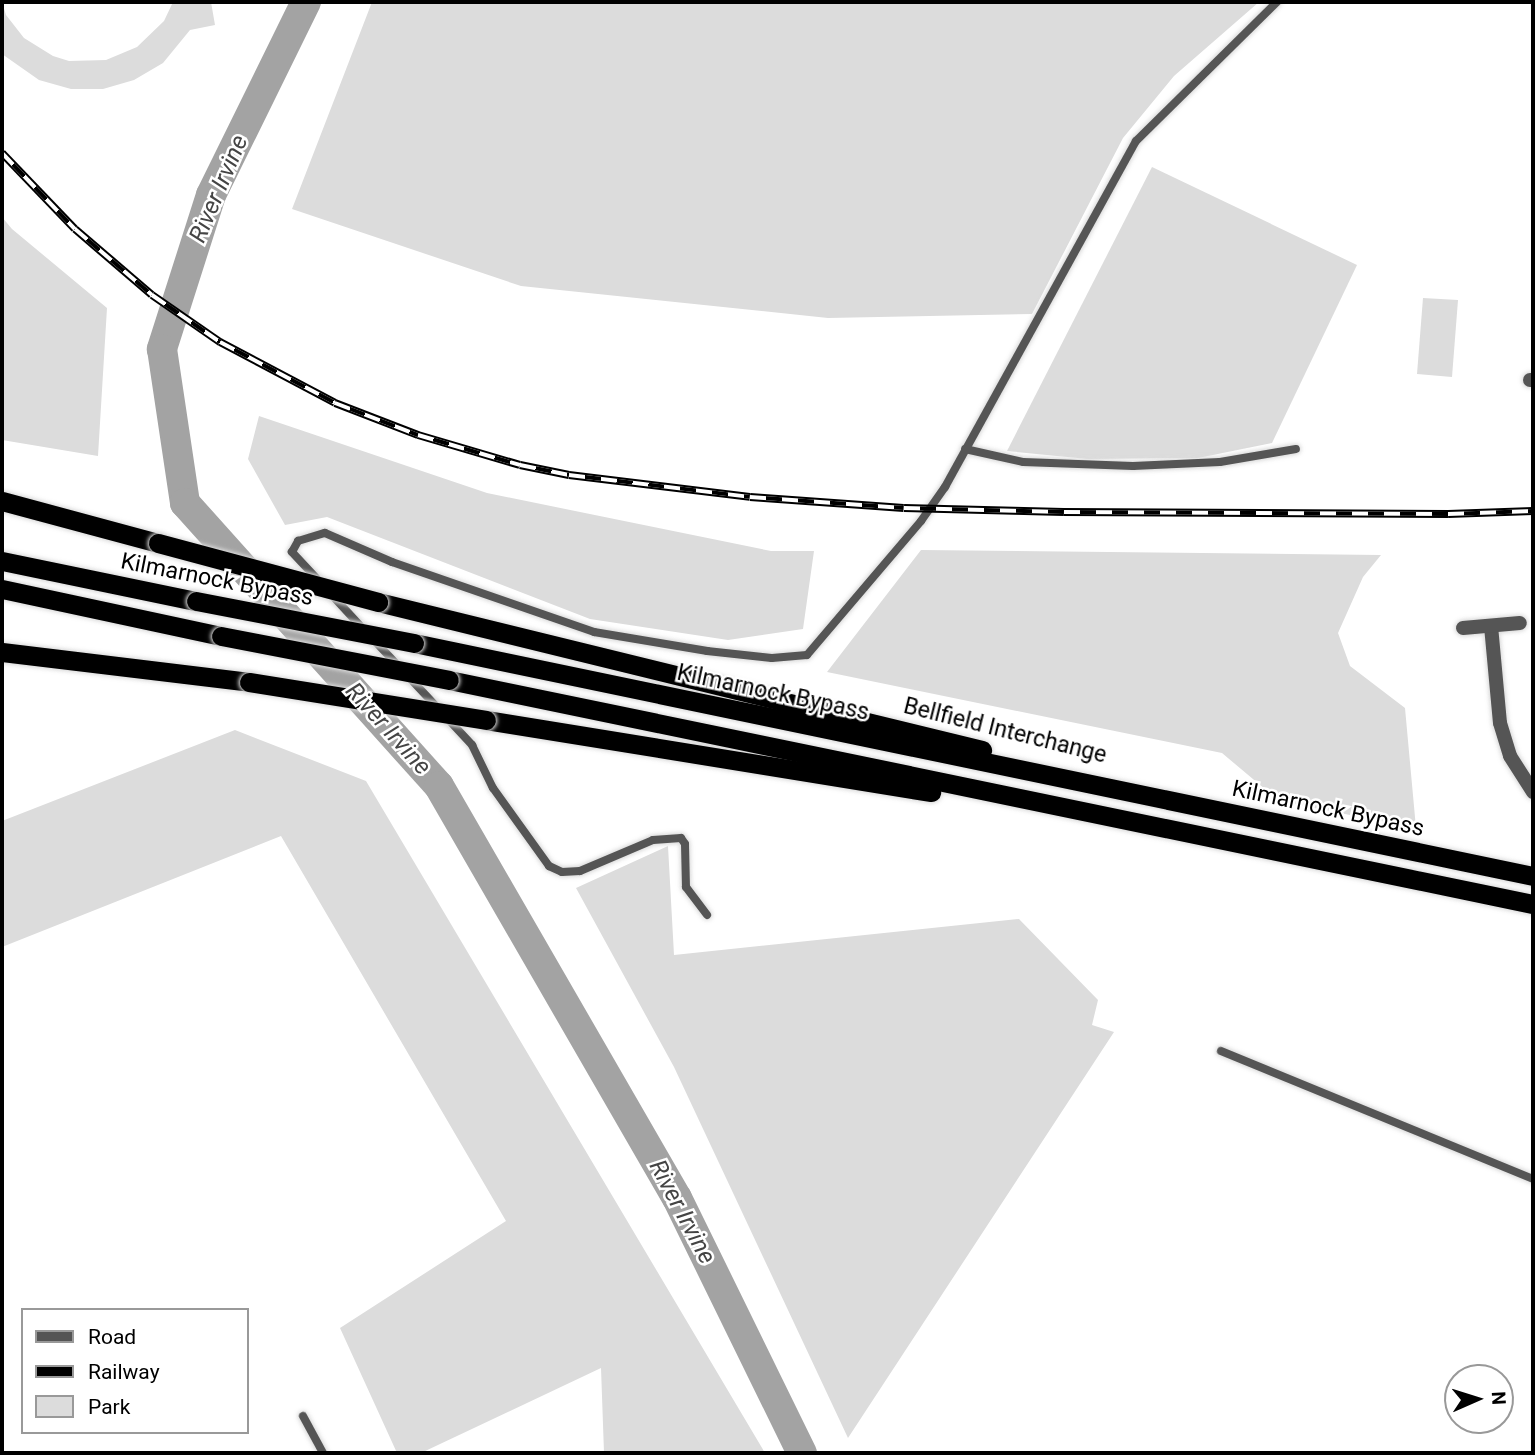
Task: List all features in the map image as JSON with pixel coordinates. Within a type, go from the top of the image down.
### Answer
[{"type":"highway","name":"Bellfield Interchange","points":[[2,501],[378,602],[929,736],[1216,811]]},
{"type":"highway","name":"Kilmarnock Bypass","points":[[2,561],[414,643],[1533,876]]},
{"type":"highway","points":[[2,589],[1533,904]]},
{"type":"highway","points":[[2,652],[249,682],[1212,838]]},
{"type":"street","points":[[1463,628],[1520,623]]},
{"type":"street","points":[[1491,626],[1500,723],[1510,756],[1533,792]]},
{"type":"lane","points":[[707,915],[685,887],[685,844],[681,838],[653,840],[580,872],[562,872],[549,866],[493,788],[472,745],[292,552],[298,541],[325,533],[392,562],[594,632],[720,653],[772,658],[807,655],[921,521],[965,449],[1136,141],[1277,2]]},
{"type":"lane","points":[[965,449],[1023,462],[1133,467],[1220,462],[1296,449]]},
{"type":"lane","points":[[1221,1051],[1533,1179]]},
{"type":"lane","points":[[303,1416],[323,1453]]},
{"type":"green space","points":[[2,2],[6,15],[24,38],[53,56],[69,61],[106,60],[137,47],[164,21],[173,2],[211,2],[215,25],[190,30],[163,63],[134,80],[103,89],[71,89],[39,80],[2,54]]},
{"type":"green space","points":[[372,2],[1259,2],[1174,76],[1123,138],[1032,314],[828,318],[521,286],[292,209]]},
{"type":"green space","points":[[1152,167],[1357,265],[1272,443],[1198,458],[1088,459],[1007,451]]},
{"type":"green space","points":[[2,217],[12,229],[107,308],[98,456],[2,440]]},
{"type":"green space","points":[[1423,298],[1458,300],[1452,377],[1417,374]]},
{"type":"green space","points":[[259,416],[487,493],[771,551],[814,551],[803,629],[728,640],[590,619],[327,517],[285,525],[248,459]]},
{"type":"green space","points":[[921,550],[1381,555],[1363,577],[1338,633],[1350,666],[1405,708],[1416,828],[1279,801],[1222,753],[827,672]]},
{"type":"green space","points":[[235,730],[366,781],[765,1453],[604,1453],[601,1368],[421,1453],[397,1453],[340,1328],[506,1221],[281,836],[2,947],[2,821]]},
{"type":"green space","points":[[668,846],[674,955],[1019,919],[1098,1000],[1092,1025],[1114,1032],[848,1438],[674,1067],[576,888]]},
{"type":"waterway","name":"River Irvine","points":[[306,2],[211,195],[162,349],[185,503],[439,786],[677,1198],[802,1453]]},
{"type":"railway","points":[[2,153],[75,229],[152,295],[220,342],[335,403],[418,435],[520,465],[569,475],[750,497],[904,508],[1064,512],[1448,514],[1533,511]]}]
